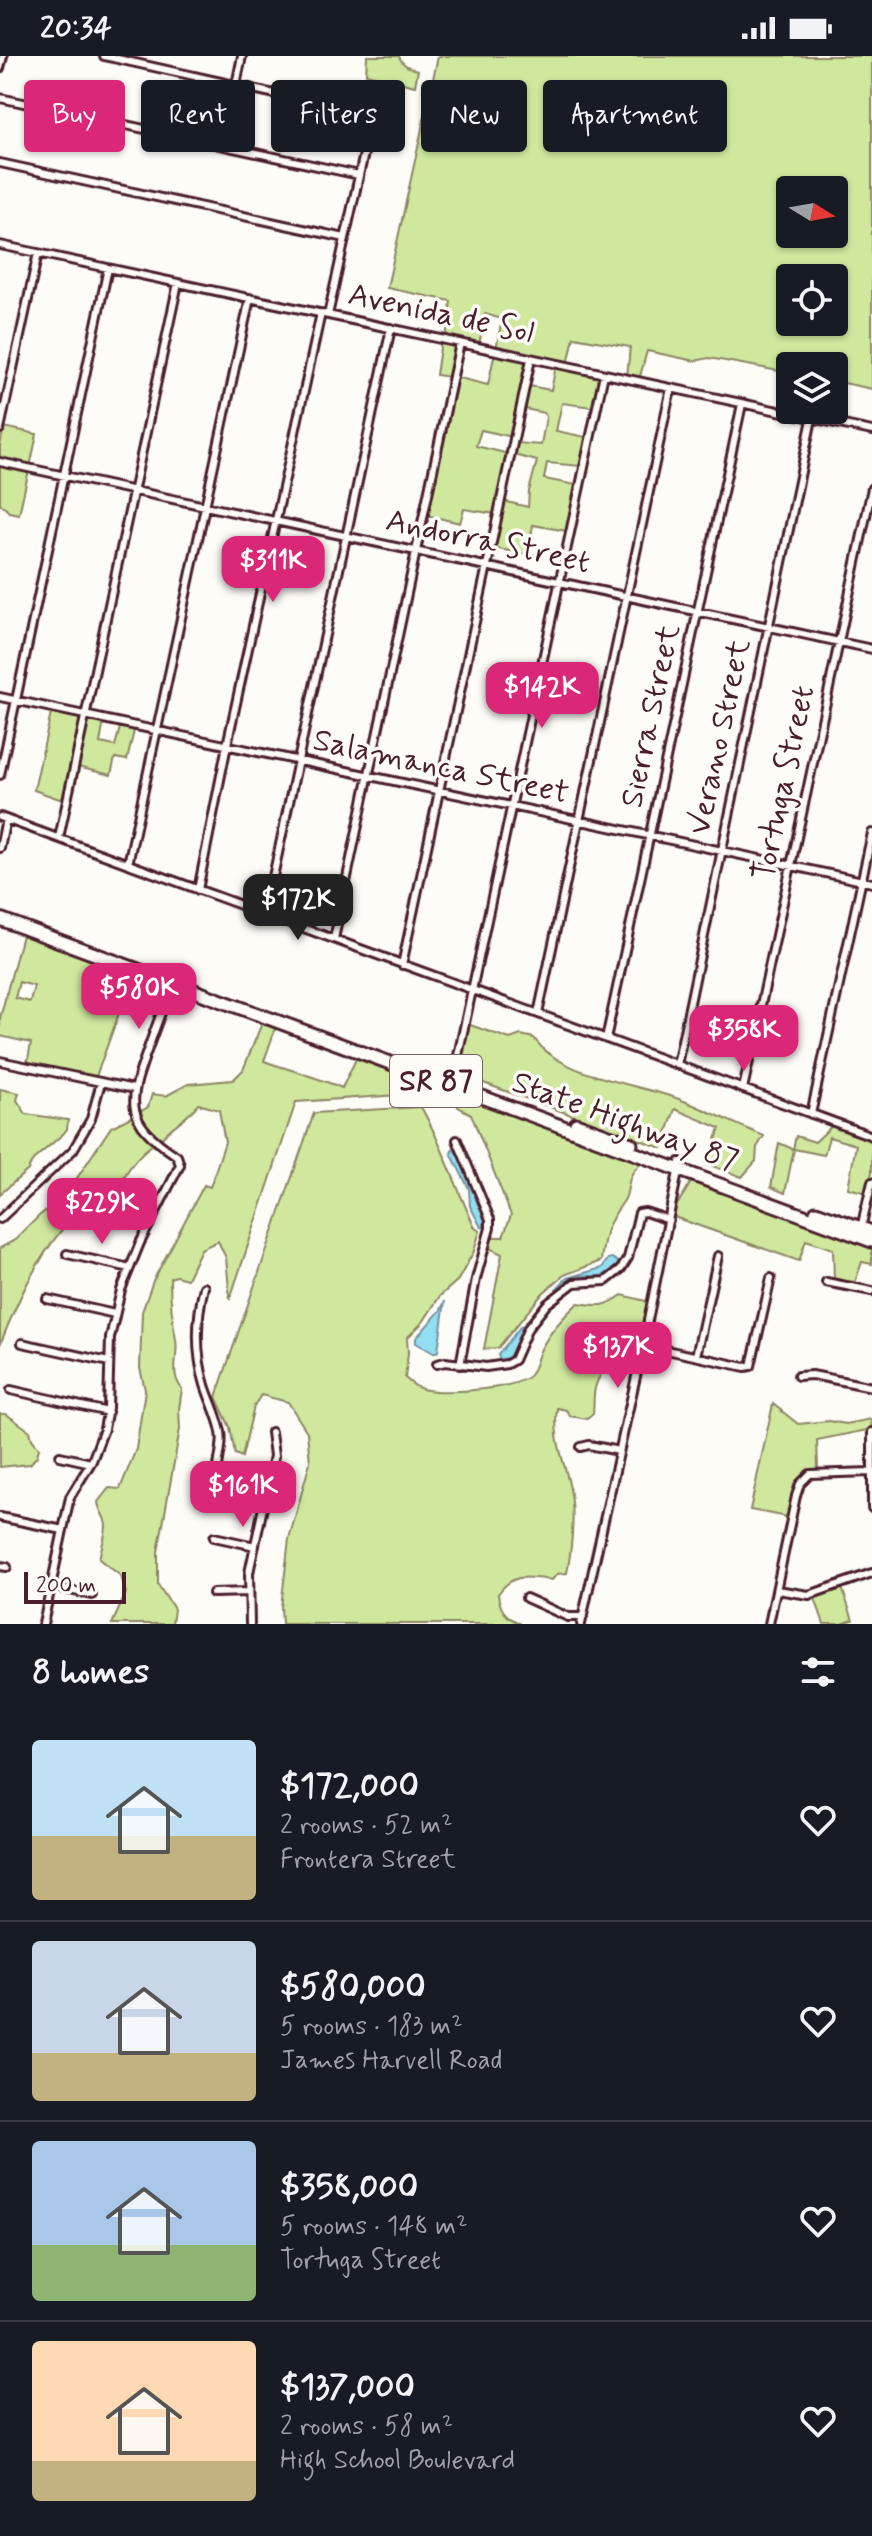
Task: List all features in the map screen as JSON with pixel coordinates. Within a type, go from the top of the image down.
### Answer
[{"type":"highway","name":"SR 87","points":[[0,911],[235,1003],[299,1022],[679,1166],[866,1230]]},
{"type":"highway","name":"State Highway 87","points":[[0,919],[173,984],[235,1003],[535,1117],[679,1166],[872,1241]]},
{"type":"street","points":[[0,68],[3,56]]},
{"type":"street","points":[[104,56],[215,80]]},
{"type":"street","points":[[235,80],[240,56]]},
{"type":"street","points":[[198,890],[276,522],[371,122],[370,115],[255,89]]},
{"type":"street","points":[[0,98],[359,175]]},
{"type":"street","points":[[0,163],[345,238]]},
{"type":"street","name":"Avenida de Sol","points":[[0,245],[776,411]]},
{"type":"street","points":[[0,429],[38,253]]},
{"type":"street","points":[[0,775],[108,268]]},
{"type":"street","points":[[59,838],[178,283]]},
{"type":"street","points":[[128,864],[250,298]]},
{"type":"street","points":[[265,914],[391,328]]},
{"type":"street","points":[[334,939],[460,343]]},
{"type":"street","points":[[402,965],[531,359]]},
{"type":"street","points":[[535,1117],[521,1108],[457,1085],[453,1079],[604,374]]},
{"type":"street","points":[[538,1014],[671,388]]},
{"type":"street","name":"Sierra Street","points":[[606,1039],[742,404]]},
{"type":"street","name":"Verano Street","points":[[677,1065],[811,424]]},
{"type":"street","name":"Avenida de Sol","points":[[837,424],[872,431]]},
{"type":"street","name":"Andorra Street","points":[[0,462],[872,649]]},
{"type":"street","name":"Tortuga Street","points":[[743,1089],[872,488]]},
{"type":"street","name":"Salamanca Street","points":[[0,697],[872,883]]},
{"type":"street","points":[[0,848],[3,818],[872,1136]]},
{"type":"street","points":[[811,1114],[872,833]]},
{"type":"street","points":[[43,1624],[70,1497],[91,1463],[108,1412],[110,1338],[115,1314],[140,1243],[180,1165],[177,1156],[159,1144],[140,1120],[134,1106],[134,1089],[173,984],[162,975],[104,951]]},
{"type":"street","points":[[380,1060],[453,1079]]},
{"type":"street","points":[[0,1061],[134,1089]]},
{"type":"street","points":[[0,1219],[73,1150],[91,1119],[101,1082]]},
{"type":"street","points":[[457,1140],[490,1219],[460,1365]]},
{"type":"street","points":[[526,1598],[582,1621],[679,1166]]},
{"type":"street","points":[[791,1210],[854,1230],[866,1230],[872,1182]]},
{"type":"street","points":[[437,1364],[500,1366],[514,1360],[528,1328],[547,1304],[574,1283],[606,1281],[621,1269],[628,1258],[639,1213],[669,1220]]},
{"type":"street","points":[[67,1254],[130,1268]]},
{"type":"street","points":[[696,1356],[718,1256]]},
{"type":"street","points":[[643,1345],[749,1366],[771,1278]]},
{"type":"street","points":[[826,1282],[872,1291]]},
{"type":"street","points":[[204,1287],[197,1344],[201,1370],[222,1435],[218,1479],[222,1487],[266,1496]]},
{"type":"street","points":[[47,1299],[115,1314]]},
{"type":"street","points":[[22,1343],[109,1362]]},
{"type":"street","points":[[798,1376],[812,1375],[872,1387]]},
{"type":"street","points":[[11,1390],[108,1412]]},
{"type":"street","points":[[250,1624],[249,1573],[274,1452],[271,1432]]},
{"type":"street","points":[[872,1432],[872,1508]]},
{"type":"street","points":[[581,1447],[589,1445],[619,1451]]},
{"type":"street","points":[[60,1456],[91,1463]]},
{"type":"street","points":[[769,1624],[796,1496],[803,1480],[816,1472],[871,1472]]},
{"type":"street","points":[[0,1517],[63,1530]]},
{"type":"street","points":[[214,1537],[255,1546]]},
{"type":"street","points":[[777,1590],[815,1594],[872,1573]]},
{"type":"street","points":[[51,1586],[92,1595]]},
{"type":"street","points":[[213,1593],[249,1592]]},
{"type":"green space","points":[[367,56],[399,56],[406,66],[418,70],[415,86],[405,84],[405,80],[366,74]]},
{"type":"green space","points":[[438,56],[872,56],[872,389],[848,384],[848,352],[776,352],[776,370],[709,358],[695,361],[647,351],[639,380],[627,377],[630,347],[574,337],[568,365],[496,349],[502,319],[485,314],[479,345],[446,338],[451,301],[387,288],[421,133],[421,152],[527,152],[527,80],[433,80]]},
{"type":"green space","points":[[441,341],[457,344],[450,377],[436,375]]},
{"type":"green space","points":[[495,352],[529,360],[513,437],[481,430],[476,446],[509,454],[496,514],[464,509],[460,523],[426,515],[455,377],[488,385]]},
{"type":"green space","points":[[556,366],[599,375],[592,407],[562,403],[556,431],[586,437],[581,466],[547,463],[544,479],[576,485],[567,531],[533,525],[528,554],[493,548],[503,501],[528,507],[537,461],[514,455],[516,443],[541,445],[546,417],[544,413],[525,409],[529,386],[551,390]]},
{"type":"green space","points":[[4,427],[37,434],[30,467],[0,460]]},
{"type":"green space","points":[[0,464],[29,470],[19,514],[9,512],[0,503]]},
{"type":"green space","points":[[52,709],[84,716],[65,801],[34,790]]},
{"type":"green space","points":[[87,717],[104,721],[100,743],[115,746],[121,724],[135,727],[127,760],[115,758],[111,775],[77,767]]},
{"type":"green space","points":[[22,935],[133,975],[95,1079],[27,1065],[31,1043],[0,1036],[0,1018]],"holes":[[[19,982],[34,986],[30,1002],[15,998]]]},
{"type":"green space","points":[[262,1023],[276,1027],[264,1061],[342,1088],[357,1057],[418,1082],[414,1094],[296,1102],[230,1299],[226,1258],[218,1241],[201,1249],[187,1279],[170,1278],[177,1346],[175,1371],[182,1389],[180,1429],[158,1552],[158,1585],[174,1609],[172,1624],[112,1624],[126,1593],[121,1576],[99,1559],[106,1526],[98,1502],[109,1488],[120,1489],[136,1449],[145,1390],[140,1368],[142,1312],[153,1281],[204,1185],[210,1187],[225,1142],[219,1110],[198,1104],[159,1142],[138,1113],[148,1107],[152,1094],[166,1096],[188,1084],[233,1080],[243,1070]]},
{"type":"green space","points":[[467,1024],[510,1039],[521,1035],[534,1038],[546,1051],[580,1070],[679,1099],[764,1136],[757,1147],[756,1161],[742,1177],[707,1164],[720,1128],[675,1109],[662,1148],[456,1073]]},
{"type":"green space","points":[[0,1089],[19,1093],[17,1100],[26,1114],[68,1120],[63,1134],[0,1194]]},
{"type":"green space","points":[[458,1094],[617,1151],[642,1163],[632,1173],[626,1197],[607,1229],[601,1261],[564,1275],[543,1293],[498,1348],[484,1349],[502,1254],[489,1248],[491,1237],[503,1237],[511,1215],[471,1114],[458,1107]]},
{"type":"green space","points":[[421,1107],[475,1228],[480,1231],[474,1251],[458,1280],[440,1296],[423,1322],[407,1338],[405,1378],[421,1389],[436,1391],[498,1387],[523,1380],[532,1372],[549,1335],[578,1303],[602,1305],[622,1295],[650,1302],[642,1343],[607,1366],[595,1388],[593,1414],[587,1419],[570,1416],[566,1410],[557,1408],[557,1433],[572,1502],[567,1573],[557,1574],[552,1580],[515,1579],[504,1587],[498,1594],[500,1605],[508,1616],[521,1624],[282,1624],[289,1539],[310,1462],[307,1432],[288,1402],[261,1395],[254,1406],[242,1457],[235,1454],[230,1427],[216,1397],[314,1113]]},
{"type":"green space","points":[[135,1115],[156,1147],[152,1145],[130,1167],[109,1216],[90,1227],[64,1227],[27,1284],[0,1345],[0,1248],[15,1240],[65,1196],[111,1127]]},
{"type":"green space","points":[[834,1124],[872,1138],[872,1172],[867,1193],[848,1188],[856,1145],[829,1137],[824,1155],[794,1149],[785,1193],[771,1187],[779,1143],[793,1149],[796,1136],[815,1142]]},
{"type":"green space","points":[[693,1179],[872,1245],[872,1264],[862,1262],[854,1285],[834,1279],[833,1249],[806,1240],[799,1261],[674,1217],[677,1205]]},
{"type":"green space","points":[[773,1404],[798,1424],[829,1421],[846,1424],[872,1419],[870,1435],[870,1430],[867,1430],[817,1440],[818,1469],[799,1481],[788,1517],[750,1510]]},
{"type":"green space","points":[[0,1414],[6,1414],[30,1431],[39,1448],[30,1464],[0,1467]]},
{"type":"green space","points":[[842,1588],[853,1620],[842,1624],[824,1624],[815,1598]]},
{"type":"water","points":[[453,1149],[467,1172],[484,1227],[481,1227],[470,1206],[469,1189],[451,1153]]},
{"type":"water","points":[[612,1258],[618,1262],[609,1272],[573,1278],[556,1291],[567,1278],[602,1268]]},
{"type":"water","points":[[445,1301],[438,1351],[434,1353],[416,1343],[416,1338],[441,1310]]},
{"type":"water","points":[[525,1325],[509,1358],[500,1360],[498,1355]]}]
